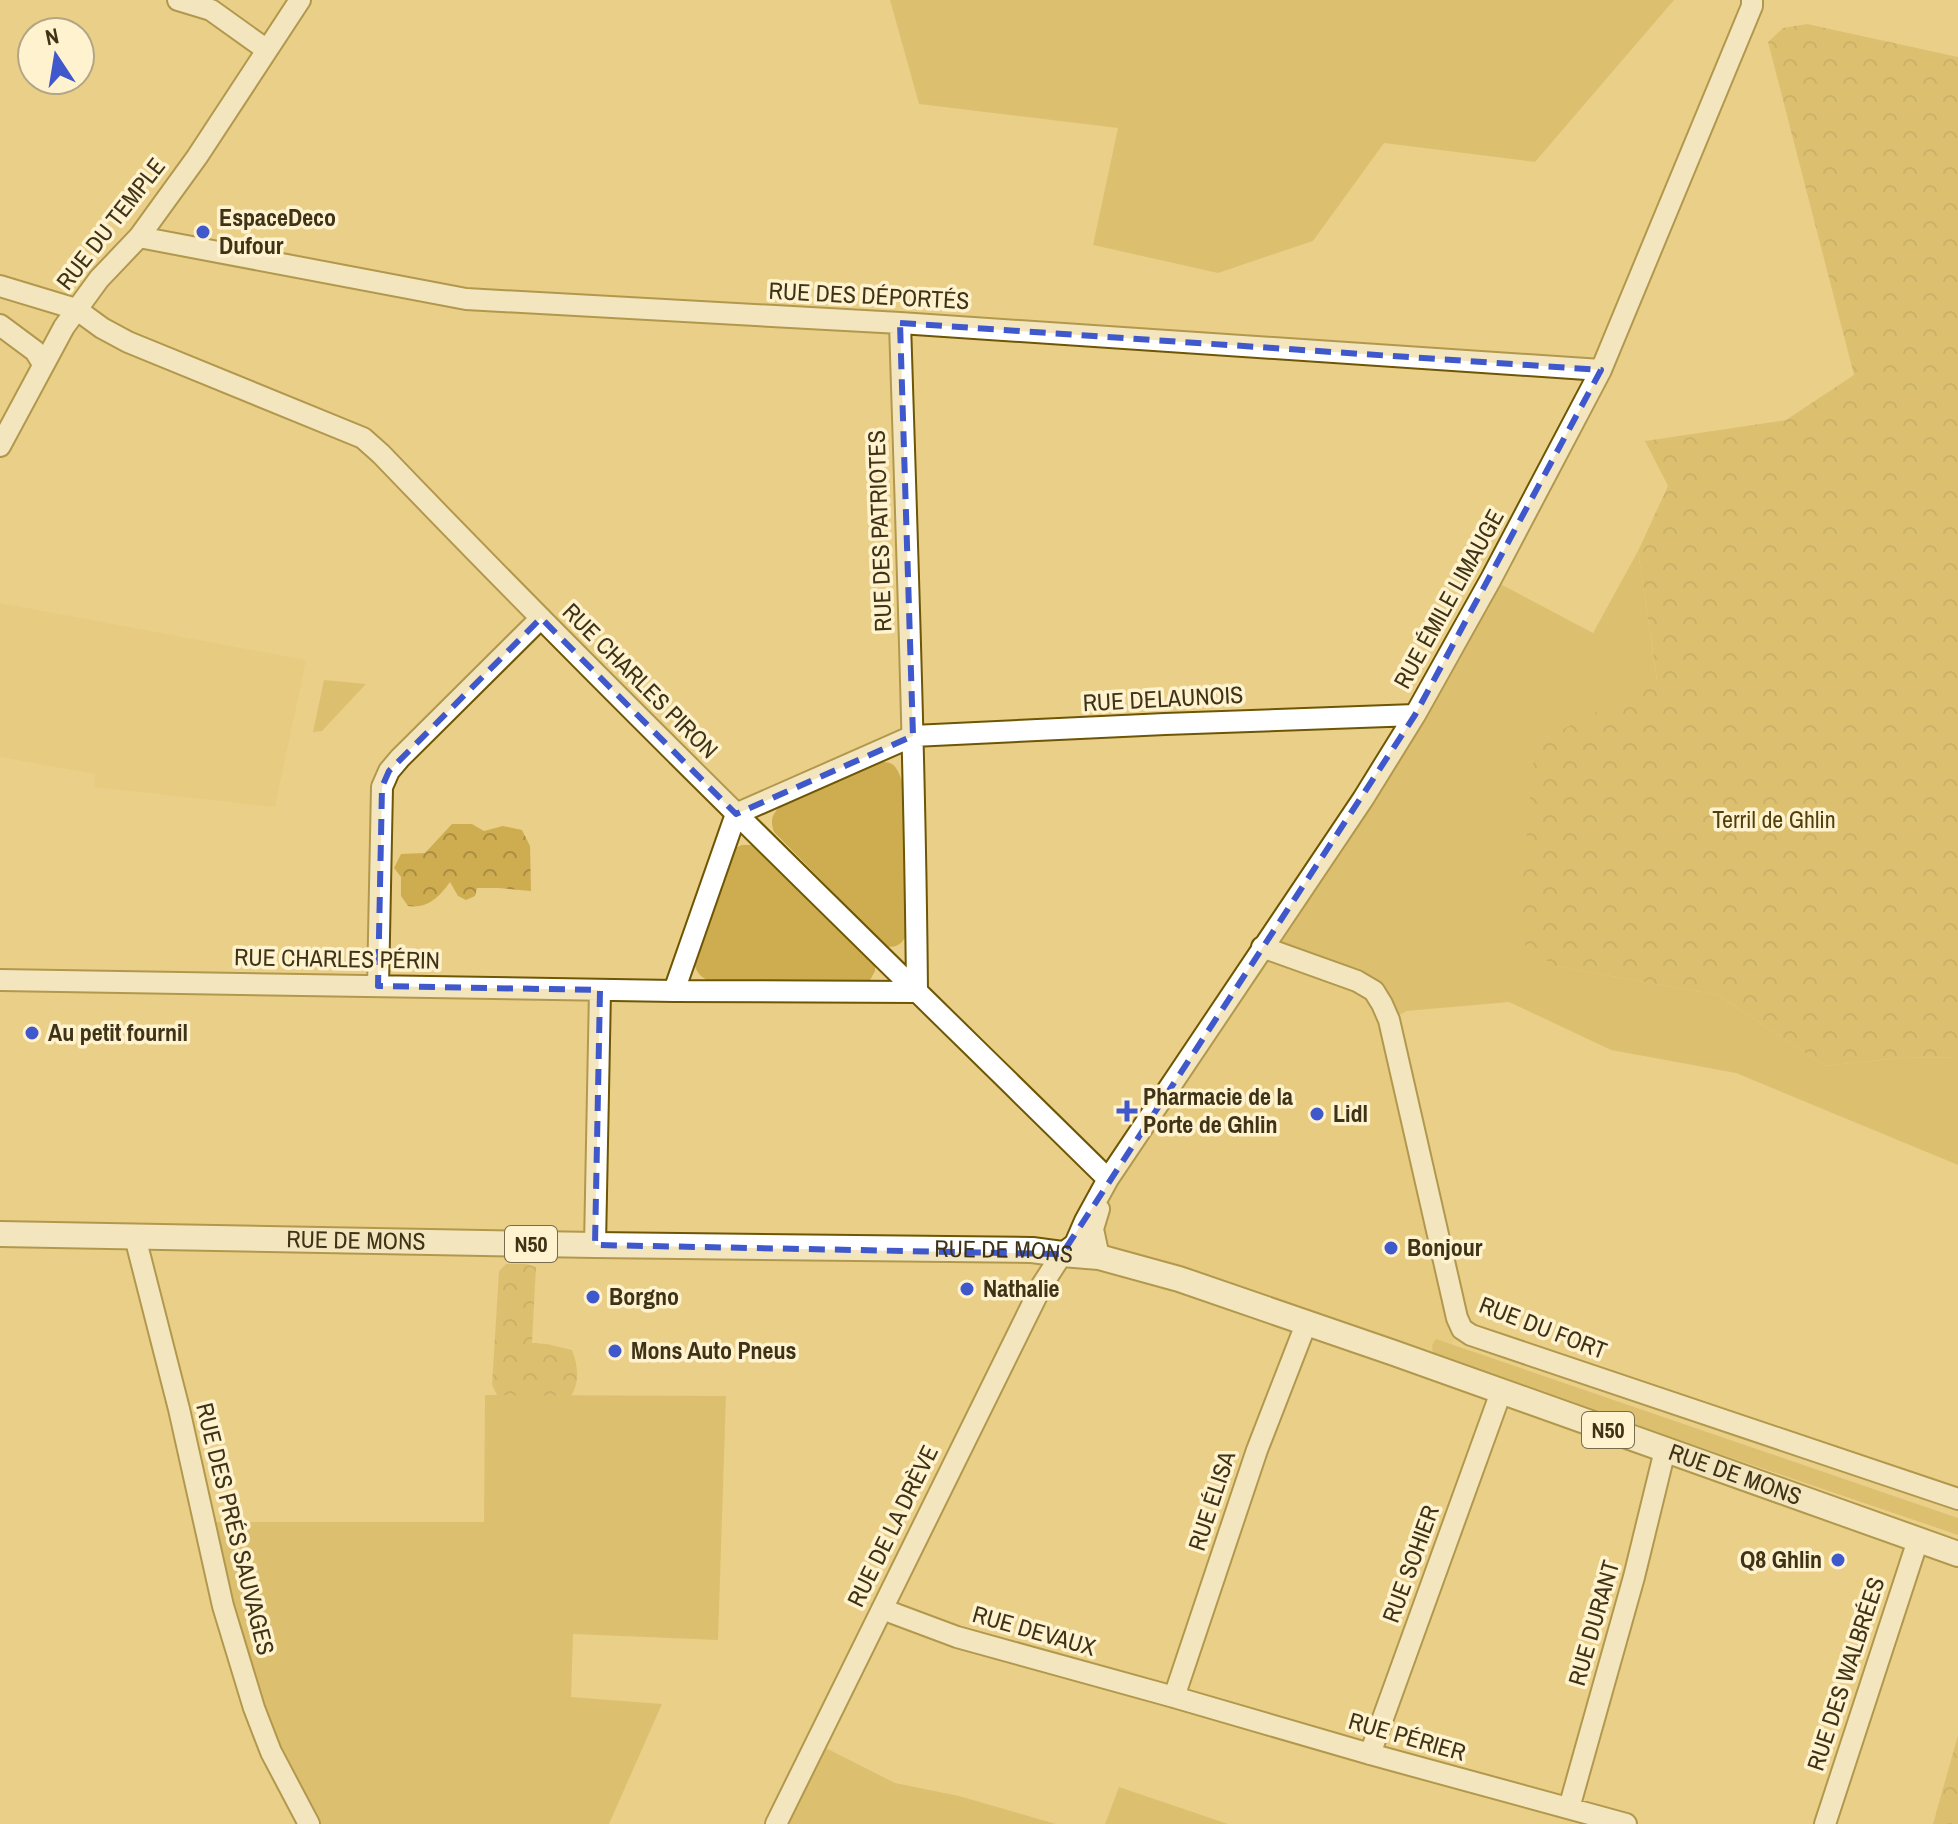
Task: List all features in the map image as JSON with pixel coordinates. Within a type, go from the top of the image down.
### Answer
[{"type":"main road","name":"RUE DE MONS","points":[[0,1234],[1032,1250],[1099,1257],[1179,1279],[1394,1353],[1958,1554]]},
{"type":"street","points":[[178,0],[211,10],[267,50]]},
{"type":"street","name":"RUE DU TEMPLE","points":[[0,446],[57,338],[76,309],[99,279],[139,237],[197,157],[300,0]]},
{"type":"street","name":"RUE ÉMILE LIMAUGE","points":[[1108,1179],[1363,799],[1415,715],[1491,579],[1601,370],[1752,0]]},
{"type":"street","name":"RUE DES DÉPORTÉS","points":[[139,237],[466,299],[900,323],[1601,370]]},
{"type":"street","name":"RUE CHARLES PIRON","points":[[0,286],[76,309],[128,342],[363,438],[736,814],[1108,1179]]},
{"type":"street","name":"RUE DES PATRIOTES","points":[[900,323],[916,801],[917,992]]},
{"type":"street","points":[[0,325],[35,351],[43,364]]},
{"type":"street","points":[[378,986],[382,787],[389,771],[541,618]]},
{"type":"street","name":"RUE DELAUNOIS","points":[[913,736],[1415,715]]},
{"type":"street","points":[[674,991],[736,814],[913,736]]},
{"type":"street","name":"RUE DU FORT","points":[[1262,947],[1357,981],[1374,991],[1382,1004],[1389,1020],[1462,1329],[1471,1335],[1958,1499]]},
{"type":"street","name":"RUE CHARLES PÉRIN","points":[[0,980],[917,992]]},
{"type":"street","points":[[595,1245],[600,990]]},
{"type":"street","points":[[1099,1257],[1093,1229],[1108,1179]]},
{"type":"street","name":"RUE DE LA DRÈVE","points":[[776,1824],[1042,1285],[1062,1254],[1075,1244],[1108,1179]]},
{"type":"street","name":"RUE DES PRÉS SAUVAGES","points":[[135,1237],[231,1633],[271,1752],[309,1824]]},
{"type":"street","name":"RUE ÉLISA","points":[[1174,1697],[1257,1450],[1306,1324]]},
{"type":"street","name":"RUE SOHIER","points":[[1370,1754],[1501,1392]]},
{"type":"street","name":"RUE DURANT","points":[[1569,1808],[1634,1577],[1665,1450]]},
{"type":"street","name":"RUE DES WALBRÉES","points":[[1825,1824],[1918,1540]]},
{"type":"street","name":"RUE DEVAUX","points":[[882,1609],[957,1637],[1174,1697]]},
{"type":"street","name":"RUE PÉRIER","points":[[1174,1697],[1626,1824]]},
{"type":"highlighted area","points":[[900,323],[1601,370],[1415,715],[1062,1254],[595,1245],[600,990],[378,986],[382,787],[389,771],[541,618],[736,814],[913,736]]},
{"type":"shaded area","points":[[0,603],[306,660],[275,807],[94,787],[95,774],[0,757]]},
{"type":"shaded area","points":[[1262,947],[1374,991],[1462,1329],[1451,1344],[1437,1340],[1435,1356],[1099,1257],[1108,1179]]},
{"type":"green space","points":[[890,0],[1674,0],[1535,162],[1384,143],[1313,241],[1218,273],[1093,245],[1118,128],[919,104]]},
{"type":"green space","name":"Terril de Ghlin","points":[[1807,24],[1958,57],[1958,1058],[1908,1057],[1825,1066],[1718,995],[1555,966],[1525,946],[1520,909],[1535,744],[1657,680],[1638,551],[1668,486],[1645,441],[1786,420],[1854,375],[1768,42],[1783,28]]},
{"type":"green space","points":[[1638,551],[1657,681],[1536,744],[1555,966],[1718,995],[1825,1066],[1908,1057],[1958,1058],[1958,1165],[1736,1073],[1611,1050],[1509,1002],[1407,1011],[1389,1020],[1382,1004],[1262,947],[1491,579],[1593,633]]},
{"type":"green space","points":[[324,680],[366,684],[322,731],[313,732]]},
{"type":"green space","points":[[882,762],[893,765],[902,781],[907,934],[899,944],[887,947],[774,832],[772,821],[780,806]]},
{"type":"green space","points":[[452,824],[472,824],[484,831],[503,826],[522,830],[530,846],[531,891],[477,888],[475,896],[466,900],[458,896],[450,882],[432,901],[421,906],[408,906],[401,896],[401,877],[394,868],[401,854],[425,853]]},
{"type":"green space","points":[[752,845],[765,855],[875,963],[875,971],[869,982],[709,981],[699,974],[693,956],[731,850]]},
{"type":"green space","points":[[506,1264],[536,1267],[532,1343],[572,1350],[577,1373],[571,1396],[497,1395],[492,1385],[499,1271]]},
{"type":"green space","points":[[1436,1339],[1958,1518],[1958,1535],[1435,1357],[1432,1348]]},
{"type":"green space","points":[[485,1395],[726,1396],[718,1640],[573,1634],[571,1697],[662,1704],[609,1824],[309,1824],[271,1752],[204,1522],[484,1522]]},
{"type":"green space","points":[[1958,1735],[1958,1824],[1933,1824]]},
{"type":"green space","points":[[816,1743],[895,1783],[959,1796],[1056,1824],[776,1824]]},
{"type":"green space","points":[[1119,1787],[1228,1824],[1105,1824]]},
{"type":"place","name":"EspaceDeco Dufour","points":[[203,232]]},
{"type":"place","name":"Au petit fournil","points":[[32,1033]]},
{"type":"place","name":"Pharmacie de la Porte de Ghlin","points":[[1127,1111]]},
{"type":"place","name":"Lidl","points":[[1317,1114]]},
{"type":"place","name":"Bonjour","points":[[1391,1248]]},
{"type":"place","name":"Nathalie","points":[[967,1289]]},
{"type":"place","name":"Borgno","points":[[593,1297]]},
{"type":"place","name":"Mons Auto Pneus","points":[[615,1351]]},
{"type":"place","name":"Q8 Ghlin","points":[[1838,1560]]}]
